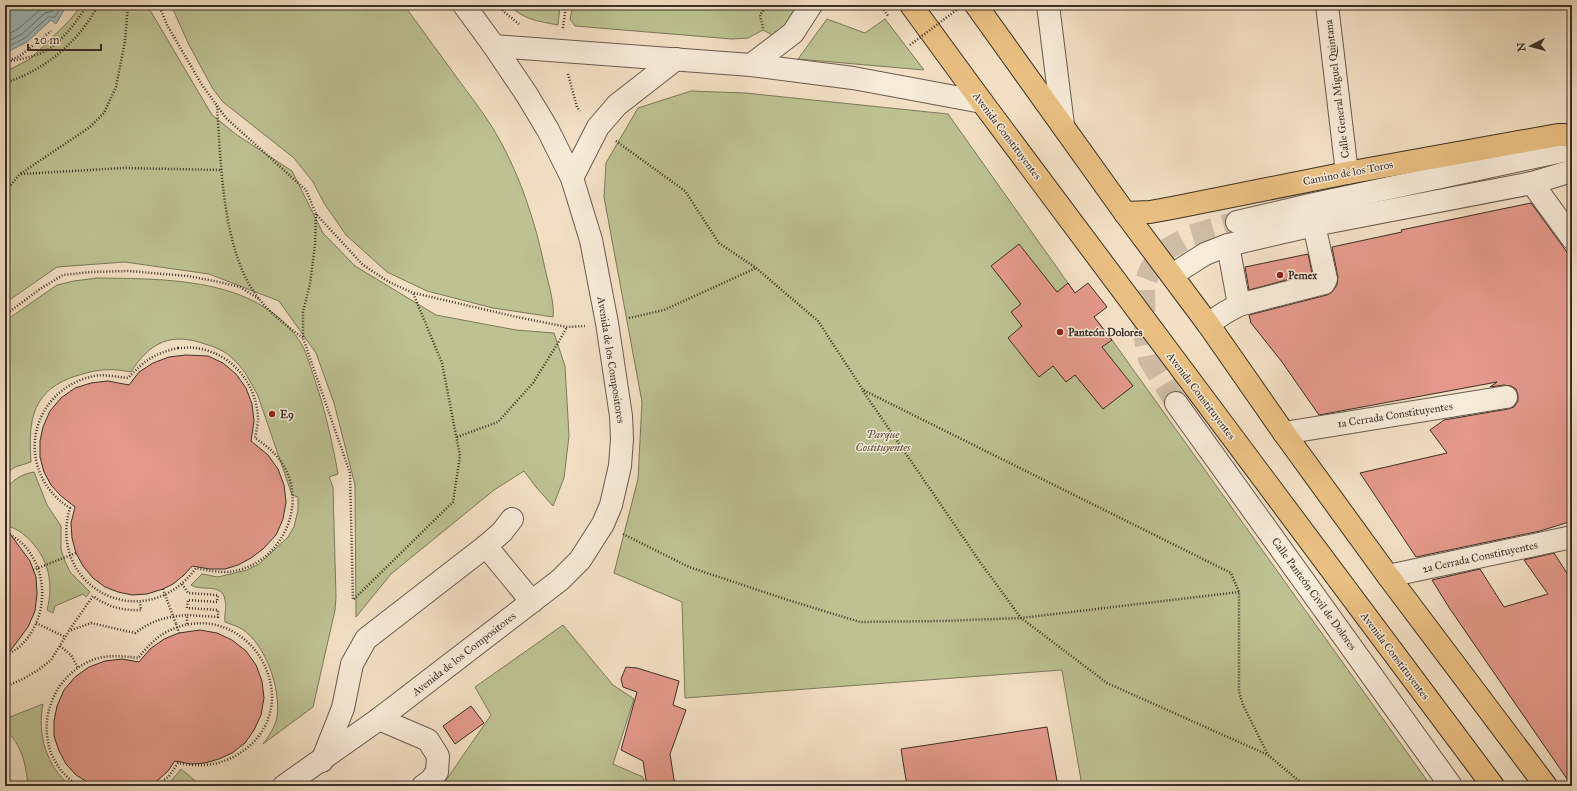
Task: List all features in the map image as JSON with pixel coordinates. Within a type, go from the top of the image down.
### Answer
[{"type":"main road","name":"Avenida Constituyentes","points":[[911,5],[1493,786]]},
{"type":"main road","points":[[976,5],[1125,213],[1208,324],[1284,433],[1388,576],[1546,786]]},
{"type":"main road","name":"Camino de los Toros","points":[[1125,213],[1150,212],[1348,173],[1558,135],[1572,134]]},
{"type":"street","name":"Avenida de los Compositores","points":[[284,786],[322,761],[379,719],[560,580],[580,560],[603,524],[610,505],[620,466],[622,439],[621,416],[615,369],[591,240],[572,178],[548,130],[494,46],[464,5]]},
{"type":"street","points":[[751,65],[793,33],[811,5]]},
{"type":"street","points":[[1048,5],[1063,125]]},
{"type":"street","name":"Calle General Miguel Quintana","points":[[1327,5],[1348,173]]},
{"type":"street","points":[[494,46],[751,65],[853,78],[982,102]]},
{"type":"street","points":[[572,178],[598,127],[617,105],[676,59]]},
{"type":"street","name":"Camino de los Toros","points":[[1237,222],[1318,203],[1572,149]]},
{"type":"street","points":[[1172,275],[1206,254],[1228,245],[1314,225],[1532,184],[1572,171]]},
{"type":"street","points":[[1532,184],[1572,238]]},
{"type":"street","points":[[1208,324],[1239,305],[1324,283],[1326,279],[1314,225]]},
{"type":"street","points":[[1228,245],[1239,305]]},
{"type":"street","name":"1a Cerrada Constituyentes","points":[[1284,433],[1506,397]]},
{"type":"street","name":"Calle Panteón Civil de Dolores","points":[[1176,403],[1451,786]]},
{"type":"street","points":[[322,761],[343,708],[352,664],[366,640],[486,546],[502,532],[512,518]]},
{"type":"street","name":"2a Cerrada Constituyentes","points":[[1388,576],[1572,537]]},
{"type":"street","points":[[486,546],[532,602]]},
{"type":"street","points":[[379,719],[428,740],[438,756],[437,772],[431,780],[423,786]]},
{"type":"path","points":[[5,62],[39,54],[49,49],[68,31],[80,16],[86,5]]},
{"type":"path","points":[[5,83],[35,70],[75,40],[91,19],[98,5]]},
{"type":"path","points":[[5,192],[20,174],[90,127],[104,113],[116,87],[125,41],[128,5]]},
{"type":"path","points":[[159,5],[167,25],[194,72],[226,118],[306,190],[316,214],[363,265],[389,282],[413,293],[442,362],[460,456],[453,502],[353,600],[350,473],[303,338],[303,312],[310,284],[315,245],[316,214]]},
{"type":"path","points":[[910,46],[963,5]]},
{"type":"path","points":[[5,62],[20,56],[51,31]]},
{"type":"path","points":[[561,51],[577,107],[598,127],[685,191],[719,243],[756,268],[818,321],[980,562],[1021,618],[1108,683],[1268,755],[1305,786]]},
{"type":"path","points":[[217,106],[223,191],[230,230],[242,272],[259,299],[279,320],[303,338]]},
{"type":"path","points":[[20,174],[124,168],[222,170]]},
{"type":"path","points":[[5,188],[9,187]]},
{"type":"path","points":[[5,315],[40,289],[63,275],[91,272],[130,271],[188,276],[240,287],[259,299]]},
{"type":"path","points":[[457,437],[498,422],[533,383],[558,343],[566,327]]},
{"type":"path","points":[[178,348],[196,348],[212,352],[228,360],[241,372],[250,386],[256,403],[258,420],[255,438],[275,454],[285,469],[291,485],[292,502],[290,520],[283,536],[273,550],[259,561],[244,568],[227,572],[209,571],[196,568],[188,580],[182,584],[174,591],[159,598],[140,602],[124,601],[106,595],[91,585],[78,572],[70,555],[66,538],[66,520],[70,508],[60,502],[48,488],[39,472],[35,454],[35,436],[40,418],[49,403],[62,390],[78,381],[96,376],[128,378],[144,362],[160,352],[178,348]]},
{"type":"path","points":[[863,390],[1231,573],[1239,592],[1239,692],[1243,705],[1268,755]]},
{"type":"path","points":[[603,524],[689,567],[860,622],[1021,618],[1239,592]]},
{"type":"path","points":[[5,531],[18,540],[30,552],[38,568],[42,585],[42,602],[36,623],[30,635],[18,648],[5,656]]},
{"type":"path","points":[[33,570],[76,553]]},
{"type":"path","points":[[69,631],[91,623],[135,633],[146,625],[160,619],[187,615],[218,617],[218,610],[187,608],[188,600],[217,602],[218,595],[188,593],[182,584]]},
{"type":"path","points":[[163,589],[179,633]]},
{"type":"path","points":[[5,687],[24,679],[51,660],[93,596],[104,603],[121,609],[141,610],[140,602]]},
{"type":"path","points":[[187,615],[187,624]]},
{"type":"path","points":[[36,623],[65,637]]},
{"type":"path","points":[[79,786],[72,782],[60,768],[51,752],[46,734],[47,716],[52,698],[62,683],[78,668],[90,661],[108,656],[138,658],[157,638],[177,626],[187,624],[209,624],[226,628],[241,636],[254,648],[264,662],[270,679],[271,696],[269,713],[262,730],[252,743],[238,754],[223,762],[206,766],[178,763],[169,776],[157,786]]},
{"type":"path","points":[[60,646],[71,655],[78,668]]},
{"type":"green space","points":[[82,5],[147,5],[212,115],[237,135],[292,171],[323,233],[355,266],[436,315],[516,330],[554,333],[565,366],[569,436],[564,478],[553,506],[524,471],[494,490],[391,574],[356,617],[355,485],[334,403],[316,353],[279,301],[209,274],[125,262],[57,267],[5,303],[5,72],[30,59],[68,22]]},
{"type":"green space","points":[[171,5],[404,5],[484,114],[498,136],[509,158],[522,188],[536,233],[552,298],[553,317],[493,308],[427,291],[387,272],[346,235],[324,203],[313,182],[294,158],[223,102],[213,89],[189,45]]},
{"type":"green space","points":[[509,5],[560,5],[558,25],[526,17]]},
{"type":"green space","points":[[573,5],[797,5],[800,7],[778,38],[763,30],[748,38],[732,39],[575,26],[570,19]]},
{"type":"green space","points":[[827,19],[865,33],[885,19],[924,70],[798,59]]},
{"type":"green space","name":"Parque Costituyentes","points":[[691,91],[745,93],[948,114],[1075,293],[1112,340],[1431,786],[1082,786],[1062,670],[685,698],[682,602],[614,573],[638,479],[642,402],[604,197],[606,163],[638,108]]},
{"type":"green space","points":[[97,278],[179,281],[234,293],[259,304],[281,319],[304,348],[324,411],[338,474],[329,477],[333,487],[336,597],[335,610],[313,707],[263,744],[270,735],[275,724],[278,706],[274,681],[265,656],[251,636],[242,629],[225,622],[226,603],[223,594],[220,591],[191,585],[202,574],[218,577],[247,570],[259,564],[288,537],[294,527],[298,510],[298,497],[292,495],[258,396],[240,366],[223,351],[209,345],[182,339],[162,342],[154,347],[146,353],[131,372],[99,370],[63,381],[51,388],[42,397],[36,408],[32,419],[30,446],[31,462],[15,467],[5,474],[5,321],[57,285]]},
{"type":"green space","points":[[34,472],[47,505],[61,526],[61,549],[70,572],[90,592],[86,597],[83,594],[55,606],[53,613],[47,610],[50,588],[47,568],[43,558],[31,541],[18,530],[5,524],[5,489],[18,478],[25,474]]},
{"type":"green space","points":[[563,625],[613,685],[634,699],[613,764],[643,777],[644,786],[442,786],[491,715],[475,687]]},
{"type":"green space","points":[[43,704],[41,726],[45,749],[55,769],[71,786],[28,786],[22,755],[11,736],[5,730],[5,719]]},
{"type":"green space","points":[[181,769],[199,784],[196,786],[167,786]]},
{"type":"water","points":[[5,5],[67,5],[56,24],[51,20],[27,42],[5,53]]},
{"type":"building","points":[[1531,203],[1572,259],[1572,521],[1540,531],[1416,557],[1360,473],[1447,453],[1430,430],[1444,420],[1514,407],[1518,401],[1516,389],[1511,386],[1504,385],[1490,387],[1497,382],[1319,415],[1282,362],[1251,323],[1249,315],[1327,295],[1332,292],[1337,285],[1338,277],[1332,247],[1402,232],[1401,230]]},
{"type":"building","name":"Panteón Dolores","points":[[1019,244],[1057,292],[1068,283],[1075,293],[1088,283],[1107,307],[1094,317],[1112,340],[1102,347],[1133,386],[1103,409],[1075,375],[1066,382],[1053,366],[1039,377],[1008,338],[1022,326],[1011,312],[1021,304],[991,266]]},
{"type":"building","name":"Pemex","points":[[1308,254],[1312,273],[1249,290],[1245,267]]},
{"type":"building","points":[[186,355],[208,356],[223,363],[236,374],[246,388],[252,404],[254,421],[251,441],[268,455],[278,469],[284,485],[286,502],[283,519],[276,535],[263,549],[238,565],[225,569],[210,569],[192,566],[173,584],[163,589],[147,594],[132,595],[118,592],[105,587],[93,578],[83,566],[76,553],[72,538],[71,523],[75,507],[61,496],[51,485],[44,472],[40,457],[40,441],[43,427],[50,411],[61,398],[75,388],[91,383],[108,381],[129,385],[139,372],[153,363],[169,357]]},
{"type":"building","points":[[5,527],[30,561],[36,577],[37,594],[35,611],[28,627],[5,658]]},
{"type":"building","points":[[1554,553],[1572,581],[1572,786],[1450,609],[1432,580],[1480,569],[1504,607],[1548,594],[1524,560]]},
{"type":"building","points":[[200,630],[217,633],[232,640],[246,651],[256,665],[262,681],[264,698],[261,715],[254,730],[245,743],[232,753],[205,763],[191,764],[175,761],[168,771],[157,781],[147,786],[94,786],[76,775],[66,764],[59,751],[54,736],[54,721],[57,706],[64,690],[75,677],[89,667],[105,661],[122,659],[139,662],[150,649],[164,639],[179,633]]},
{"type":"building","points":[[626,667],[637,668],[679,681],[673,705],[686,710],[670,754],[675,786],[647,786],[643,761],[621,750],[637,692],[623,687],[621,679]]},
{"type":"building","points":[[471,706],[484,723],[455,744],[443,726]]},
{"type":"building","points":[[1047,727],[1058,786],[907,786],[901,749]]},
{"type":"tunnel","points":[[1176,403],[1149,359],[1145,339],[1144,286],[1150,270],[1164,251],[1190,236],[1237,222]]},
{"type":"place","name":"Pemex","points":[[1280,275]]},
{"type":"place","name":"Panteón Dolores","points":[[1060,332]]},
{"type":"place","name":"E9","points":[[272,414]]}]
